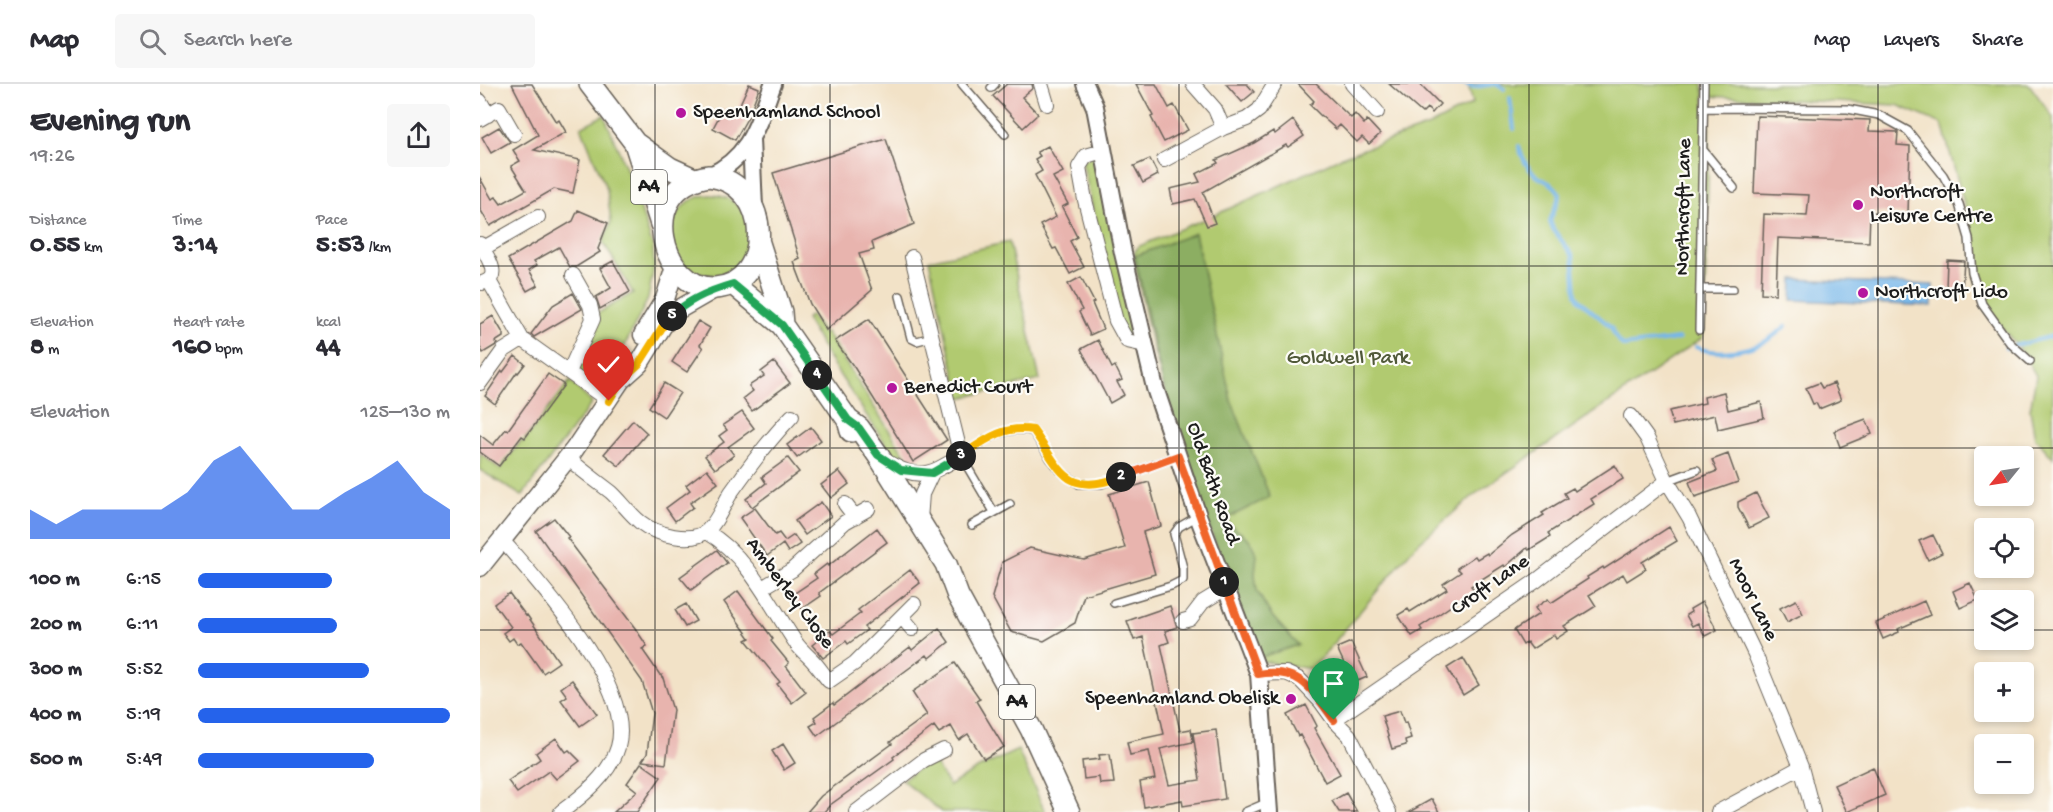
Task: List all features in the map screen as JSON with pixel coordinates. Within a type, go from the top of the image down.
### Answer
[{"type":"main road","name":"A4","points":[[590,84],[635,143],[670,168],[702,177],[725,179],[746,195],[754,208],[758,239],[781,312],[782,325]]},
{"type":"main road","name":"A4","points":[[635,143],[675,267],[684,277],[696,284],[725,286],[782,325],[848,420],[859,428],[878,455],[946,564],[958,596],[1031,729],[1069,812]]},
{"type":"main road","name":"A4","points":[[663,230],[664,211],[668,200],[677,189],[702,177]]},
{"type":"main road","name":"A4","points":[[725,286],[746,274],[758,239]]},
{"type":"main road","points":[[480,567],[568,458],[609,401],[621,380],[623,370],[665,299],[675,267]]},
{"type":"main road","points":[[621,380],[639,364],[663,326],[676,311],[725,286]]},
{"type":"main road","name":"A4","points":[[848,420],[852,436],[932,564],[958,596]]},
{"type":"street","points":[[702,177],[728,166],[752,140],[773,84]]},
{"type":"street","points":[[1041,84],[1047,104]]},
{"type":"street","name":"Old Bath Road","points":[[1085,84],[1095,107],[1123,253],[1155,388],[1198,516],[1258,674],[1269,807]]},
{"type":"street","points":[[1193,84],[1215,109],[1223,128]]},
{"type":"street","points":[[1164,160],[1181,158],[1223,128],[1259,110],[1275,84]]},
{"type":"street","points":[[1352,84],[1377,112]]},
{"type":"street","points":[[480,101],[484,117],[499,108],[514,134]]},
{"type":"street","points":[[752,140],[754,208]]},
{"type":"street","points":[[1103,151],[1086,156],[1079,167],[1085,200],[1116,321],[1127,341],[1145,345]]},
{"type":"street","points":[[538,217],[481,246],[493,272],[484,282],[522,339],[609,401]]},
{"type":"street","points":[[912,257],[961,456],[932,473],[922,494],[920,520]]},
{"type":"street","points":[[569,372],[593,319],[590,305],[573,275]]},
{"type":"street","points":[[480,383],[503,351],[522,339]]},
{"type":"street","points":[[568,458],[615,496],[647,527],[668,534],[689,537],[707,532],[718,518],[731,493],[768,442],[792,416]]},
{"type":"street","name":"Moor Lane","points":[[1631,417],[1647,438],[1667,481],[1689,517],[1755,654],[1801,767],[1813,812]]},
{"type":"street","points":[[878,455],[901,470],[932,473]]},
{"type":"street","name":"Croft Lane","points":[[1334,720],[1536,580],[1667,481]]},
{"type":"street","points":[[845,504],[855,516]]},
{"type":"street","points":[[762,588],[792,570],[845,522],[868,509]]},
{"type":"street","name":"Amberley Close","points":[[707,532],[722,540],[742,560],[798,646],[814,661],[824,686],[855,663],[914,604]]},
{"type":"street","points":[[502,540],[554,602],[589,651],[610,688],[620,718],[618,747],[601,779],[561,812]]},
{"type":"street","points":[[1183,621],[1190,619],[1203,602],[1226,588]]},
{"type":"street","points":[[902,616],[912,629]]},
{"type":"street","points":[[1258,674],[1286,673],[1299,679],[1321,702],[1349,735],[1389,812]]},
{"type":"street","points":[[856,812],[924,760],[944,750]]},
{"type":"street","points":[[1718,812],[1801,767]]},
{"type":"lane","points":[[962,84],[1005,134]]},
{"type":"lane","name":"Northcroft Lane","points":[[1699,330],[1704,84]]},
{"type":"lane","points":[[1704,108],[1848,109],[1879,115],[1908,131],[1943,175],[1959,204],[1969,238],[1975,287],[1989,316],[2010,344],[2030,361]]},
{"type":"lane","points":[[1703,150],[1734,188]]},
{"type":"lane","points":[[1700,289],[1733,289]]},
{"type":"lane","points":[[900,296],[911,338],[917,340],[932,337]]},
{"type":"lane","points":[[994,512],[961,456],[991,436],[1019,428],[1033,430],[1059,469],[1079,484],[1101,484],[1178,456]]},
{"type":"lane","points":[[1667,481],[1697,470]]},
{"type":"lane","points":[[972,525],[1010,504]]},
{"type":"lane","points":[[1114,603],[1171,586],[1183,580],[1183,568],[1174,534],[1179,527],[1198,516]]},
{"type":"lane","points":[[1245,812],[1269,807]]},
{"type":"green space","name":"Goldwell Park","points":[[1468,84],[1703,84],[1705,109],[1710,110],[1702,338],[1474,495],[1415,546],[1312,669],[1260,661],[1183,454],[1152,344],[1133,257],[1137,247],[1226,210],[1344,156],[1429,126],[1473,103]]},
{"type":"green space","points":[[1706,84],[2029,84],[2053,117],[2053,458],[2035,438],[2030,410],[2036,376],[2024,354],[1988,311],[1976,283],[1973,236],[1942,124],[1897,105],[1706,96]]},
{"type":"green space","points":[[604,115],[631,180],[653,247],[654,267],[648,299],[604,387],[594,381],[591,384],[572,371],[598,313],[633,293],[603,242],[611,222],[607,190],[581,127]]},
{"type":"green space","points":[[1103,152],[1145,345],[1121,332],[1082,161]]},
{"type":"green space","points":[[711,195],[726,198],[739,207],[748,220],[751,235],[748,250],[739,263],[726,272],[711,275],[696,272],[683,263],[674,250],[671,235],[674,220],[683,207],[696,198]]},
{"type":"green space","points":[[1195,233],[1231,400],[1270,497],[1228,518],[1229,524],[1249,539],[1257,555],[1255,574],[1257,591],[1271,615],[1298,645],[1259,658],[1209,527],[1163,385],[1135,256]]},
{"type":"green space","points":[[1009,242],[1040,380],[960,398],[929,260]]},
{"type":"green space","points":[[811,315],[823,334],[826,332],[909,461],[897,458],[887,446],[835,368],[806,319]]},
{"type":"green space","points":[[570,381],[592,403],[522,496],[480,470],[480,453],[500,469]]},
{"type":"green space","points":[[1018,750],[1045,812],[942,812],[902,780],[932,759],[949,786],[979,768]]},
{"type":"water","name":"Northcroft Lido","points":[[1793,279],[1933,285],[1932,306],[1792,300]]},
{"type":"building","points":[[512,84],[532,84],[556,122],[559,120],[566,132],[534,150],[580,160],[573,193],[554,189],[490,226],[480,209],[480,178],[492,199],[496,197],[501,204],[526,190],[511,166],[520,161],[513,150],[538,135]]},
{"type":"building","points":[[749,84],[759,88],[749,115],[735,140],[713,128],[723,109],[735,115]]},
{"type":"building","points":[[1007,84],[1032,84],[1033,88],[1022,97],[1038,114],[1023,128],[993,96]]},
{"type":"building","points":[[1136,84],[1156,84],[1169,108],[1174,105],[1188,130],[1164,142]]},
{"type":"building","points":[[1226,84],[1247,84],[1254,92],[1242,102]]},
{"type":"building","points":[[1298,84],[1316,84],[1351,118],[1355,114],[1364,124],[1367,120],[1380,134],[1369,144],[1362,137],[1357,142],[1340,125],[1336,129],[1320,115],[1310,105],[1314,101]]},
{"type":"building","points":[[1389,84],[1420,84],[1440,104],[1432,113],[1427,108],[1422,113]]},
{"type":"building","name":"Northcroft Leisure Centre","points":[[1757,116],[1870,120],[1869,131],[1898,132],[1897,145],[1910,146],[1908,214],[1870,212],[1869,242],[1778,238],[1776,294],[1761,293],[1764,214],[1807,216],[1809,195],[1754,193]]},
{"type":"building","points":[[1293,120],[1304,136],[1288,147],[1286,145],[1203,192],[1215,223],[1207,226],[1195,199],[1173,204],[1170,189],[1200,182],[1196,174],[1218,163],[1216,160],[1254,143],[1273,131],[1275,134]]},
{"type":"building","points":[[499,127],[510,142],[491,153],[482,137]]},
{"type":"building","points":[[886,139],[914,224],[872,242],[874,250],[859,254],[872,290],[826,330],[810,304],[794,262],[800,259],[773,173]]},
{"type":"building","points":[[1048,146],[1063,172],[1053,177],[1068,204],[1062,207],[1077,237],[1070,241],[1084,267],[1070,274],[1040,225],[1056,217],[1035,175],[1042,171],[1035,159],[1040,156],[1037,152]]},
{"type":"building","points":[[1150,159],[1158,175],[1143,183],[1134,166]]},
{"type":"building","points":[[578,210],[608,223],[598,249],[600,252],[576,267],[570,267],[559,247],[534,261],[537,265],[529,270],[538,285],[527,291],[508,259],[573,221]]},
{"type":"building","points":[[1947,260],[1964,261],[1962,290],[1946,289]]},
{"type":"building","points":[[613,261],[630,292],[600,309],[596,297],[611,288],[600,268]]},
{"type":"building","points":[[1081,277],[1094,302],[1092,303],[1103,329],[1090,335],[1079,312],[1082,310],[1068,284]]},
{"type":"building","points":[[573,293],[582,309],[534,337],[531,334],[553,305]]},
{"type":"building","points":[[493,316],[503,337],[495,342],[498,344],[483,353],[480,347],[480,324]]},
{"type":"building","name":"Benedict Court","points":[[869,319],[947,440],[913,462],[854,367],[835,341]]},
{"type":"building","points":[[698,321],[710,328],[700,345],[703,348],[687,372],[672,362]]},
{"type":"building","points":[[1098,340],[1112,368],[1115,366],[1122,380],[1117,382],[1124,395],[1110,403],[1081,349]]},
{"type":"building","points":[[515,356],[525,364],[495,404],[485,396]]},
{"type":"building","points":[[774,362],[790,383],[752,411],[743,399],[753,391],[749,386],[764,376],[761,372]]},
{"type":"building","points":[[548,374],[564,385],[525,438],[522,436],[499,466],[480,452],[480,435],[493,445],[506,429],[508,430]]},
{"type":"building","points":[[664,383],[680,393],[664,417],[649,407]]},
{"type":"building","points":[[1819,383],[1822,388],[1834,383],[1841,400],[1819,409],[1816,403],[1813,404],[1806,388]]},
{"type":"building","points":[[1724,392],[1728,410],[1761,402],[1764,418],[1718,429],[1715,415],[1673,425],[1669,411],[1705,403],[1704,397]]},
{"type":"building","points":[[742,412],[754,428],[728,447],[734,455],[715,469],[705,456],[724,442],[719,436],[727,430],[723,425]]},
{"type":"building","points":[[1866,419],[1872,434],[1840,447],[1834,431]]},
{"type":"building","points":[[633,420],[647,433],[619,466],[604,454]]},
{"type":"building","points":[[811,427],[821,440],[797,458],[787,445]]},
{"type":"building","points":[[1728,454],[1738,482],[1695,497],[1689,482],[1717,471],[1712,460]]},
{"type":"building","points":[[788,458],[799,472],[752,507],[746,499],[766,483],[762,477]]},
{"type":"building","points":[[1615,465],[1623,479],[1591,499],[1594,504],[1548,533],[1550,537],[1529,550],[1527,548],[1505,567],[1504,565],[1471,586],[1474,590],[1420,627],[1422,630],[1412,636],[1398,615],[1408,609],[1410,612],[1447,589],[1443,584],[1461,572],[1457,568],[1475,556],[1477,559],[1487,553],[1488,555],[1512,535],[1544,515],[1542,513],[1567,498],[1564,493],[1573,488],[1575,491]]},
{"type":"building","points":[[707,469],[718,483],[690,503],[693,507],[675,521],[666,508],[690,490],[686,485]]},
{"type":"building","points":[[839,471],[849,484],[831,498],[821,485]]},
{"type":"building","points":[[1149,482],[1161,526],[1143,532],[1155,574],[1084,595],[1075,623],[1044,641],[1011,632],[992,597],[1002,562],[1030,548],[1084,560],[1125,548],[1109,494]]},
{"type":"building","points":[[1756,493],[1769,518],[1749,528],[1738,507],[1738,502]]},
{"type":"building","points":[[821,502],[831,516],[805,535],[795,521]]},
{"type":"building","points":[[755,508],[775,535],[779,533],[785,541],[794,535],[800,544],[788,552],[783,544],[767,556],[740,518]]},
{"type":"building","points":[[554,518],[635,628],[647,646],[642,649],[662,675],[673,710],[666,764],[642,761],[647,754],[652,713],[642,681],[536,531]]},
{"type":"building","points":[[1669,527],[1677,541],[1642,562],[1646,569],[1627,581],[1623,574],[1589,595],[1596,606],[1564,626],[1568,631],[1556,639],[1554,635],[1532,649],[1527,642],[1523,645],[1514,630],[1539,614],[1535,608],[1548,599],[1551,603],[1588,579],[1587,577],[1603,567],[1604,569]]},
{"type":"building","points":[[877,528],[887,542],[819,593],[821,596],[802,609],[792,595],[817,578],[814,574]]},
{"type":"building","points":[[1933,535],[1942,553],[1928,560],[1919,541]]},
{"type":"building","points":[[717,550],[727,563],[691,590],[680,577]]},
{"type":"building","points":[[910,570],[920,583],[864,627],[867,630],[848,644],[846,641],[823,658],[812,645],[830,631],[833,634],[861,613],[858,610]]},
{"type":"building","points":[[1970,583],[1974,592],[1974,602],[1960,608],[1953,591]]},
{"type":"building","points":[[738,591],[773,639],[771,641],[789,663],[786,666],[806,692],[792,703],[777,684],[780,682],[746,640],[750,638],[724,602]]},
{"type":"building","points":[[509,593],[559,662],[543,673],[521,642],[517,644],[513,638],[509,641],[503,633],[511,627],[494,604]]},
{"type":"building","points":[[1796,600],[1803,614],[1787,622],[1780,608]]},
{"type":"building","points":[[1924,601],[1930,615],[1898,629],[1899,632],[1883,639],[1876,623]]},
{"type":"building","points":[[1702,602],[1717,630],[1705,636],[1698,623],[1692,626],[1686,615],[1691,612],[1690,609]]},
{"type":"building","points":[[686,604],[696,621],[685,627],[675,610]]},
{"type":"building","points":[[1170,606],[1177,627],[1165,631],[1169,642],[1161,645],[1180,731],[1191,729],[1193,742],[1160,749],[1169,785],[1200,780],[1193,733],[1216,730],[1225,799],[1183,806],[1182,800],[1144,807],[1140,782],[1155,779],[1149,751],[1130,755],[1127,742],[1164,734],[1143,637],[1134,640],[1127,621]]},
{"type":"building","points":[[939,628],[949,642],[929,658],[927,655],[817,736],[810,726],[817,722],[814,717],[833,703],[834,705],[910,647],[912,650]]},
{"type":"building","points":[[1351,642],[1367,677],[1353,683],[1337,648]]},
{"type":"building","points":[[1463,658],[1479,685],[1463,695],[1447,668]]},
{"type":"building","points":[[955,663],[980,699],[976,701],[1004,747],[984,759],[968,734],[959,740],[951,726],[939,733],[934,726],[893,757],[894,759],[830,805],[824,812],[807,812],[821,796],[927,715],[912,692]]},
{"type":"building","points":[[572,680],[597,714],[580,726],[561,700],[567,696],[561,688]]},
{"type":"building","points":[[1306,705],[1317,726],[1314,728],[1340,774],[1325,782],[1287,715]]},
{"type":"building","points":[[1400,711],[1411,738],[1405,740],[1406,745],[1392,749],[1382,716]]},
{"type":"building","points":[[556,738],[566,752],[569,750],[580,761],[556,779],[549,771],[517,793],[508,781],[540,759],[536,753]]},
{"type":"building","points":[[783,744],[795,763],[784,770],[772,751]]},
{"type":"building","points":[[1110,754],[1114,783],[1100,784],[1099,777],[1084,779],[1082,761],[1100,759],[1099,755]]},
{"type":"building","points":[[641,763],[661,777],[637,812],[614,812],[637,791],[627,783]]},
{"type":"building","points":[[1873,767],[1885,795],[1847,812],[1834,785]]},
{"type":"building","points":[[1346,793],[1357,812],[1339,812],[1332,801]]},
{"type":"building","points":[[1432,799],[1439,812],[1409,812]]},
{"type":"waterway","points":[[1465,84],[1474,87],[1495,84]]},
{"type":"waterway","points":[[1496,84],[1504,89]]},
{"type":"waterway","points":[[1510,98],[1514,129]]},
{"type":"waterway","points":[[1519,146],[1530,170],[1553,186],[1560,195],[1550,221],[1553,229],[1573,256],[1576,294],[1579,300],[1611,327],[1623,346],[1679,339]]},
{"type":"waterway","points":[[1696,347],[1721,352],[1741,350],[1766,341],[1786,326]]},
{"type":"waterway","points":[[2006,348],[2053,336]]},
{"type":"place","name":"Speenhamland School","points":[[681,113]]},
{"type":"place","name":"Northcroft Leisure Centre","points":[[1858,205]]},
{"type":"place","name":"Northcroft Lido","points":[[1863,293]]},
{"type":"place","name":"Benedict Court","points":[[892,388]]},
{"type":"place","name":"Speenhamland Obelisk","points":[[1291,699]]},
{"type":"route","points":[[609,401],[621,380],[639,364],[663,326],[676,311],[716,288],[733,284],[782,325],[848,420],[859,428],[878,455],[901,470],[913,473],[932,473],[991,436],[1019,428],[1033,430],[1054,464],[1079,484],[1101,484],[1178,456],[1198,516],[1258,674],[1286,673],[1299,679],[1334,720]]}]
